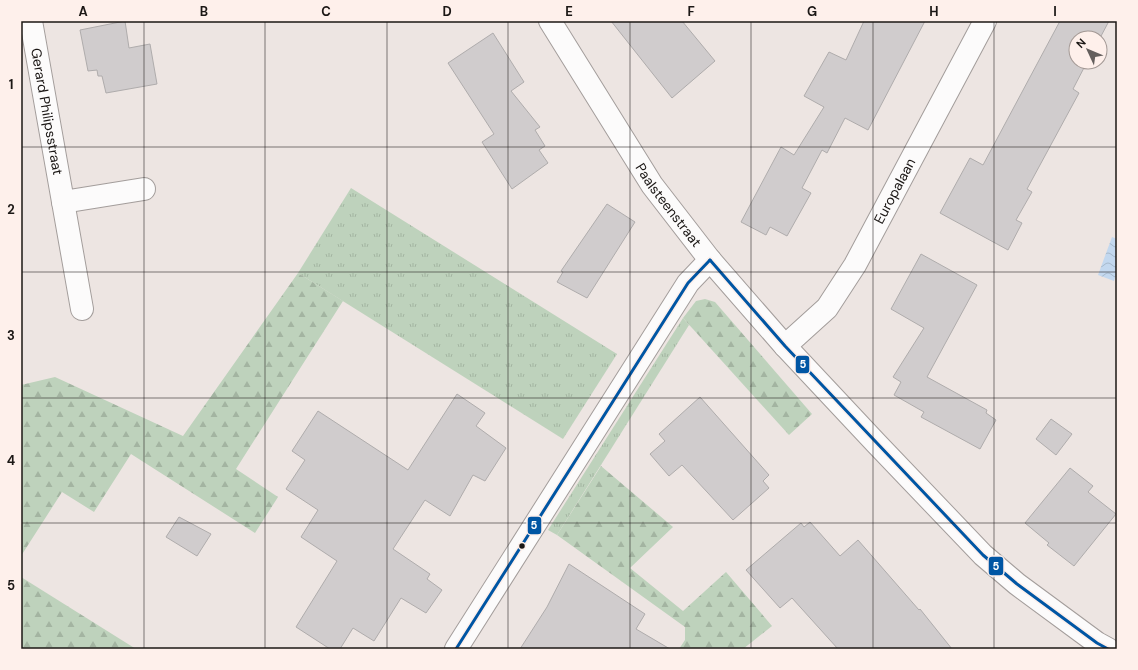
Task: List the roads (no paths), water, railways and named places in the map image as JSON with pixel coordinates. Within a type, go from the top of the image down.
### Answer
[{"type":"street","name":"Gerard Philipsstraat","points":[[32,21],[82,309]]},
{"type":"street","name":"Paalsteenstraat","points":[[550,21],[652,185],[710,260],[785,346],[983,554],[1023,588],[1097,643],[1108,649]]},
{"type":"street","name":"Europalaan","points":[[785,346],[827,308],[855,265],[985,21]]},
{"type":"street","points":[[63,202],[144,189]]},
{"type":"street","points":[[456,649],[688,283],[710,260]]},
{"type":"water","points":[[1112,237],[1117,239],[1117,272],[1114,281],[1098,275]]}]
